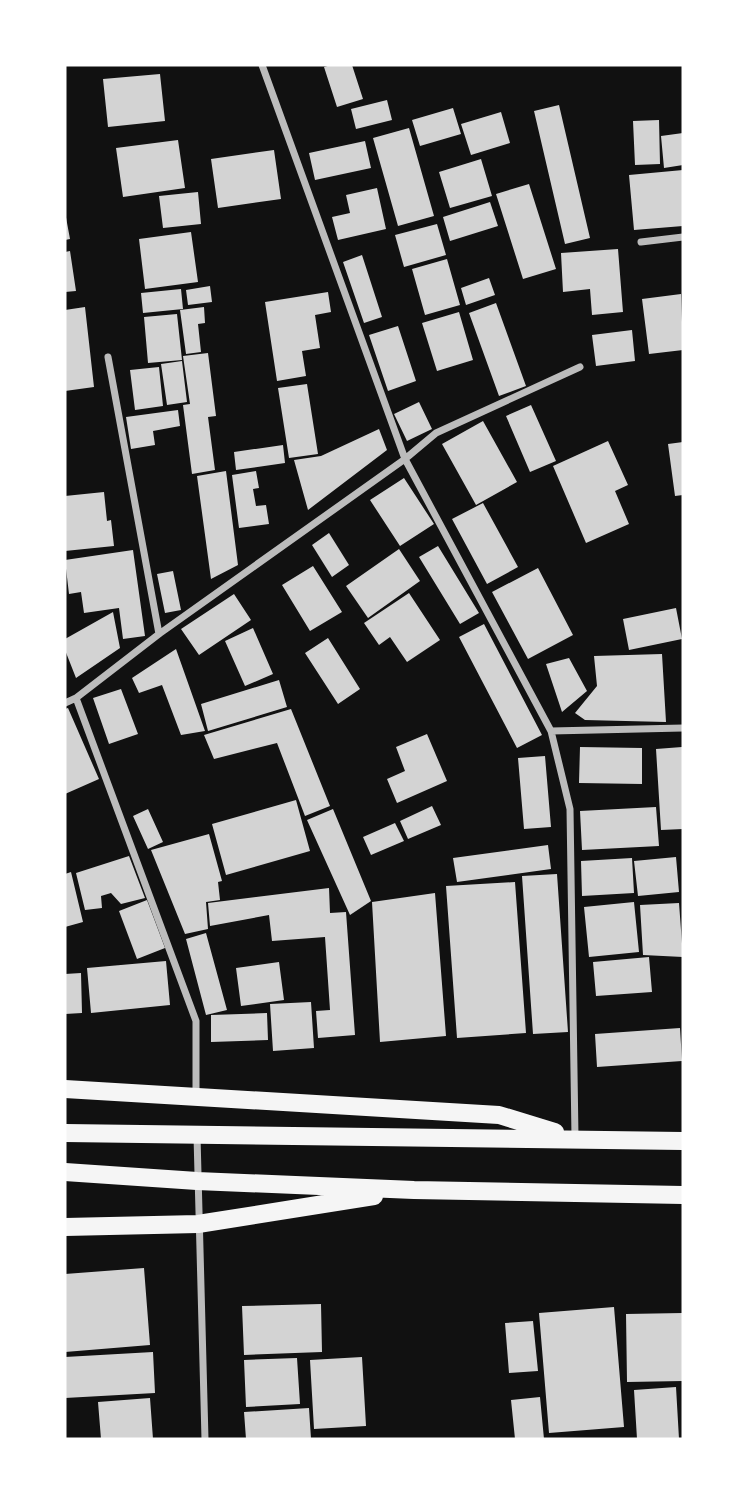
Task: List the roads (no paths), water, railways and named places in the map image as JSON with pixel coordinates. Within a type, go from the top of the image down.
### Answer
[{"type":"main road","points":[[65,1089],[499,1115],[575,1138]]},
{"type":"main road","points":[[65,1133],[683,1141]]},
{"type":"main road","points":[[65,1172],[197,1181],[414,1190],[683,1195]]},
{"type":"main road","points":[[65,1227],[198,1224],[414,1190]]},
{"type":"street","points":[[262,65],[405,459],[551,731],[570,809],[575,1138]]},
{"type":"street","points":[[641,242],[683,237]]},
{"type":"street","points":[[108,357],[159,634]]},
{"type":"street","points":[[65,703],[76,698],[159,634],[405,459],[436,433],[580,368]]},
{"type":"street","points":[[76,698],[196,1021],[196,1096]]},
{"type":"street","points":[[551,731],[683,728]]},
{"type":"street","points":[[197,1135],[205,1439]]}]
